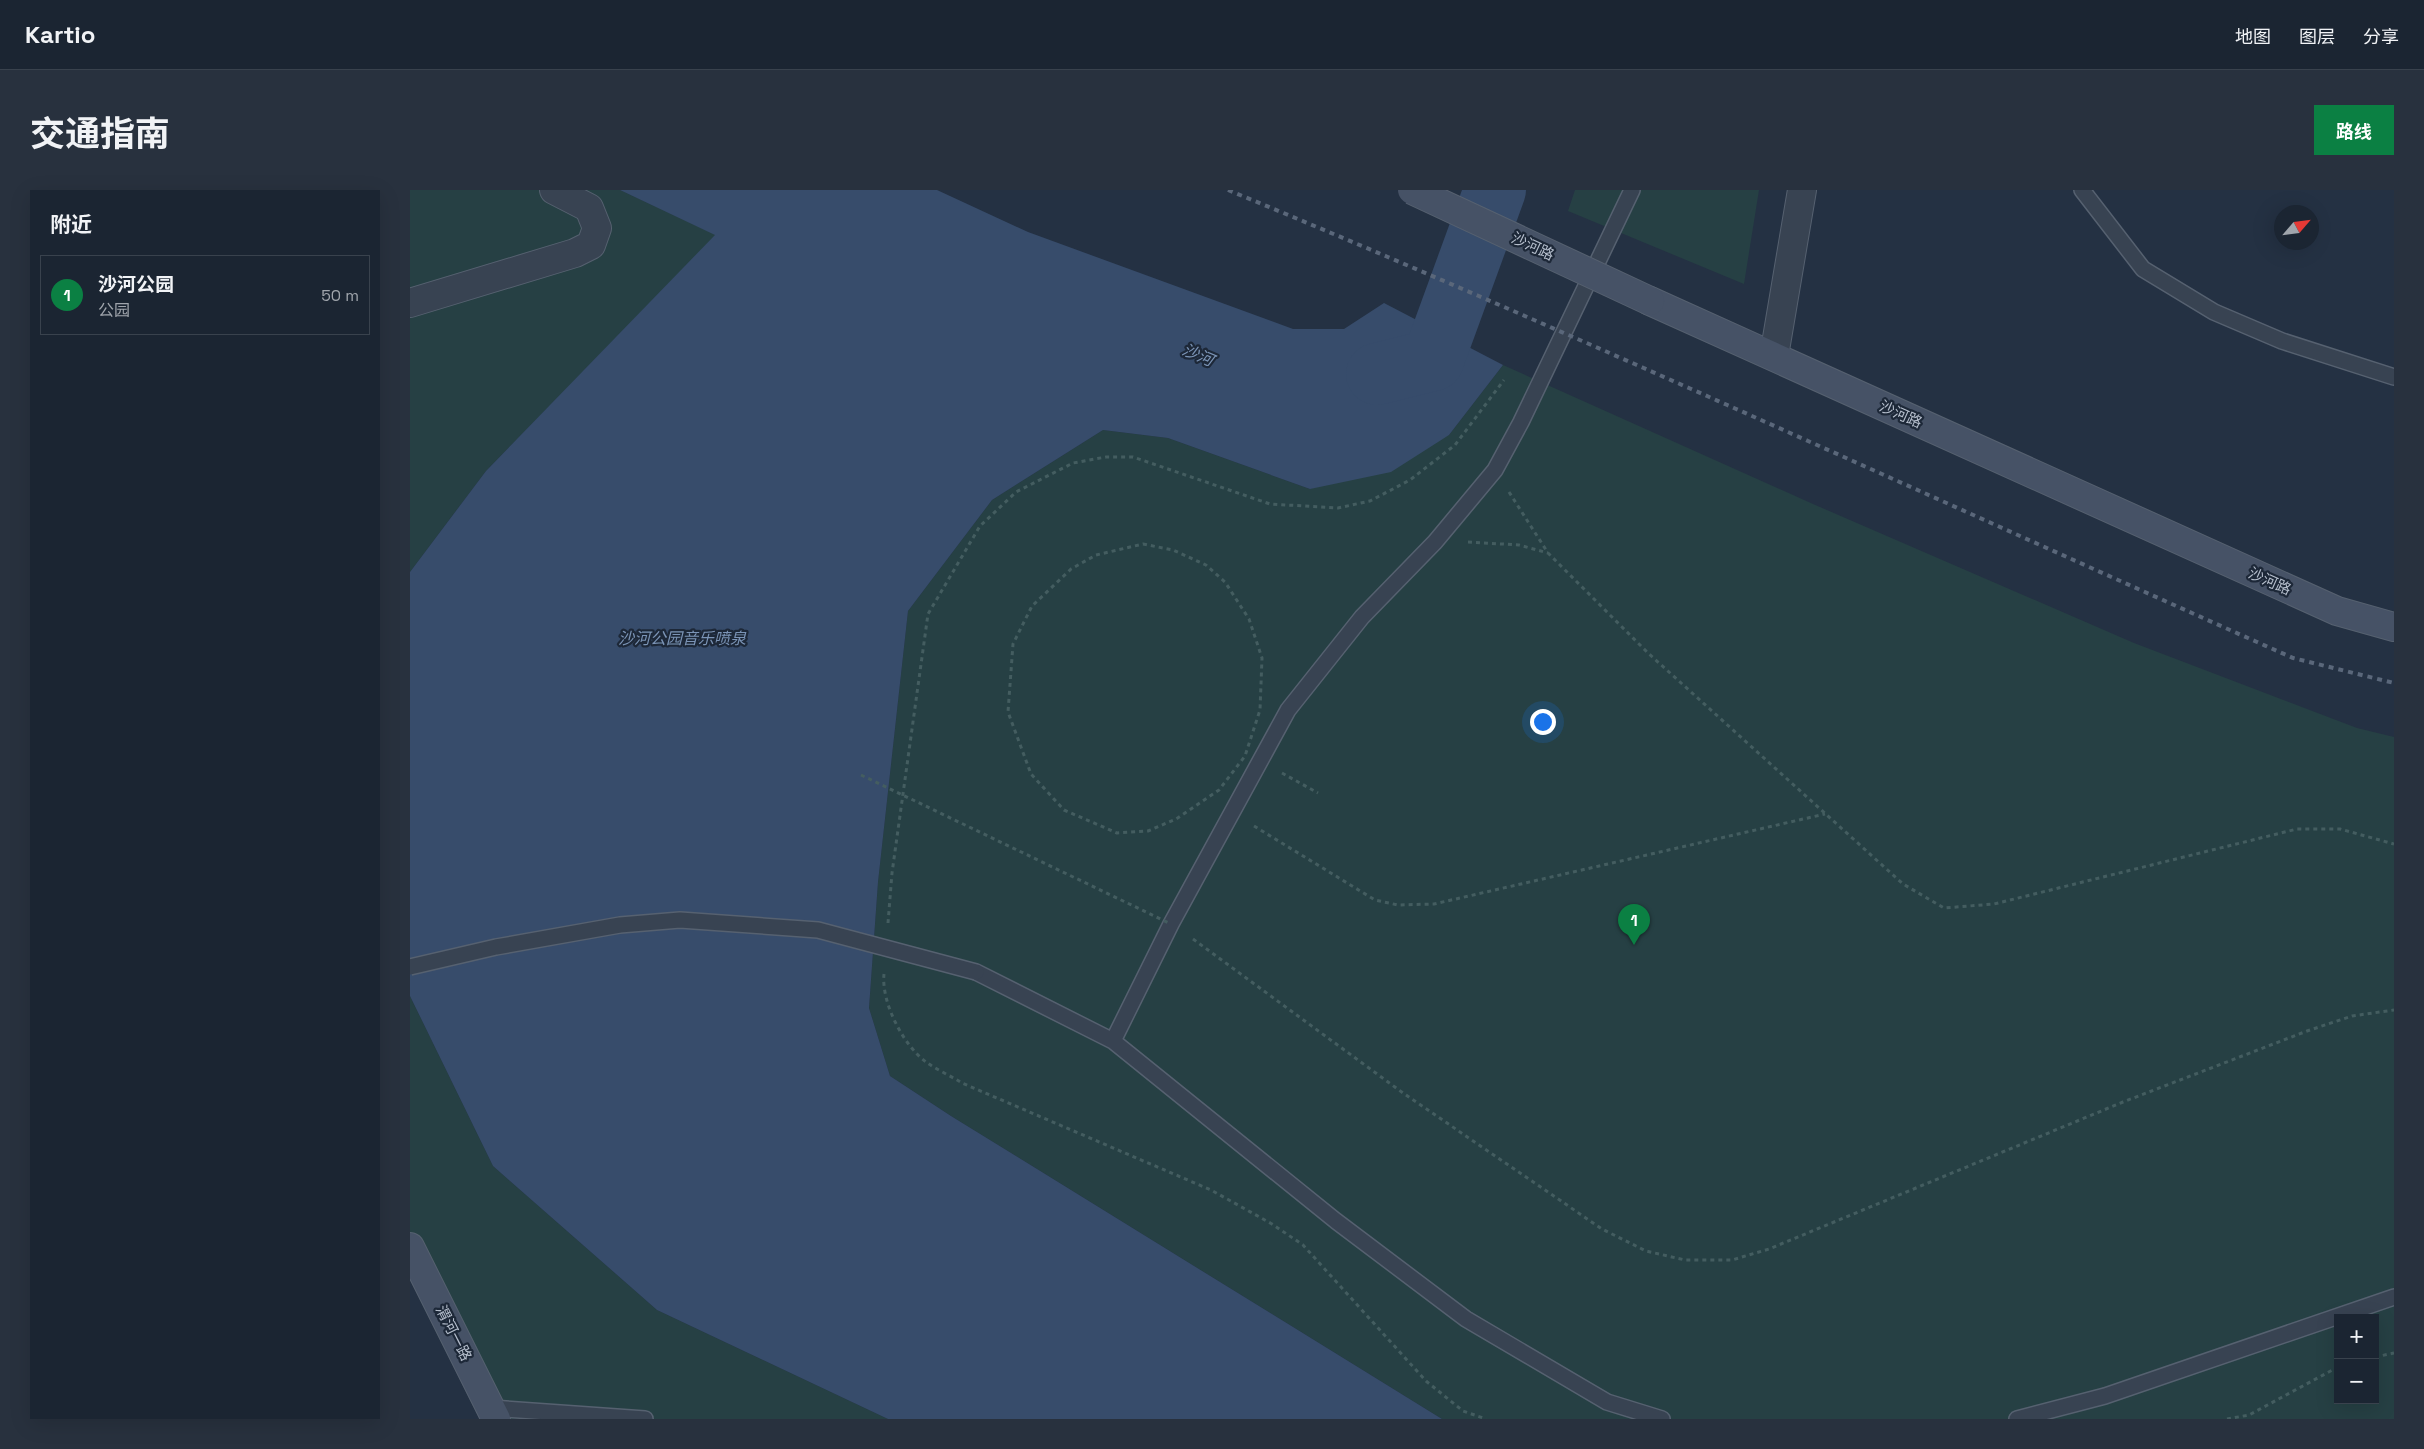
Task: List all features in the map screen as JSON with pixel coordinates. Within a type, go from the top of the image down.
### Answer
[{"type":"main road","name":"沙河路","points":[[1412,190],[1650,301],[2337,611],[2394,627]]},
{"type":"main road","name":"渭河一路","points":[[410,1247],[494,1413]]},
{"type":"street","points":[[410,303],[575,253],[591,245],[597,228],[589,208],[554,190]]},
{"type":"street","points":[[1774,356],[1802,190]]},
{"type":"lane","points":[[1113,1041],[1175,927],[1232,812],[1288,710],[1362,617],[1435,542],[1495,470],[1521,422],[1632,190]]},
{"type":"lane","points":[[2082,190],[2144,269],[2214,312],[2282,341],[2394,378]]},
{"type":"lane","points":[[410,967],[496,947],[620,925],[680,920],[818,930],[976,972],[1113,1041],[1336,1221],[1466,1319],[1607,1402],[1662,1419]]},
{"type":"lane","points":[[2017,1419],[2105,1396],[2394,1297]]},
{"type":"lane","points":[[494,1413],[645,1419]]},
{"type":"path","points":[[887,930],[892,872],[928,614],[980,526],[1016,492],[1074,463],[1106,457],[1133,457],[1270,504],[1338,508],[1370,501],[1410,480],[1455,445],[1504,380]]},
{"type":"path","points":[[1495,470],[1548,553],[1648,652],[1903,884],[1944,908],[1994,904],[2297,829],[2340,829],[2394,844]]},
{"type":"path","points":[[1435,542],[1493,542],[1519,545],[1548,553]]},
{"type":"path","points":[[1143,544],[1173,550],[1206,566],[1225,582],[1249,619],[1262,658],[1260,710],[1245,756],[1219,790],[1176,819],[1148,831],[1117,833],[1064,810],[1031,774],[1008,712],[1013,644],[1032,606],[1071,569],[1096,555],[1143,544]]},
{"type":"path","points":[[861,775],[1175,927]]},
{"type":"path","points":[[1232,812],[1375,900],[1398,905],[1434,904],[1825,814]]},
{"type":"path","points":[[1187,935],[1402,1093],[1602,1229],[1646,1250],[1685,1260],[1732,1260],[1769,1249],[2123,1102],[2307,1031],[2352,1016],[2394,1010]]},
{"type":"path","points":[[884,969],[883,979],[889,1007],[902,1034],[925,1062],[962,1083],[1211,1190],[1272,1224],[1303,1245],[1426,1381],[1463,1411],[1486,1419]]},
{"type":"path","points":[[2379,1356],[2394,1353]]},
{"type":"path","points":[[2226,1419],[2249,1415],[2334,1369]]},
{"type":"green space","points":[[410,190],[620,190],[716,235],[486,471],[410,572]]},
{"type":"green space","points":[[1575,190],[1759,190],[1744,284],[1568,211]]},
{"type":"green space","points":[[1503,365],[1813,504],[2134,643],[2357,728],[2394,737],[2394,1419],[1442,1419],[951,1116],[890,1076],[869,1008],[878,882],[908,611],[992,500],[1103,430],[1168,438],[1310,489],[1449,435]]},
{"type":"green space","points":[[410,996],[493,1166],[657,1310],[888,1419],[499,1419],[410,1236]]},
{"type":"water","name":"沙河公园音乐喷泉","points":[[620,190],[937,190],[1028,232],[1293,329],[1344,329],[1384,303],[1503,365],[1449,435],[1391,472],[1310,489],[1168,438],[1103,430],[992,500],[908,611],[878,882],[869,1008],[890,1076],[951,1116],[1442,1419],[888,1419],[657,1310],[493,1166],[410,996],[410,572],[486,471],[715,235]]},
{"type":"waterway","name":"沙河","points":[[1377,374],[1433,360],[1495,190]]},
{"type":"railway","points":[[1228,190],[1496,303],[2293,658],[2394,683]]},
{"type":"place","name":"沙河公园","points":[[1634,945]]}]
